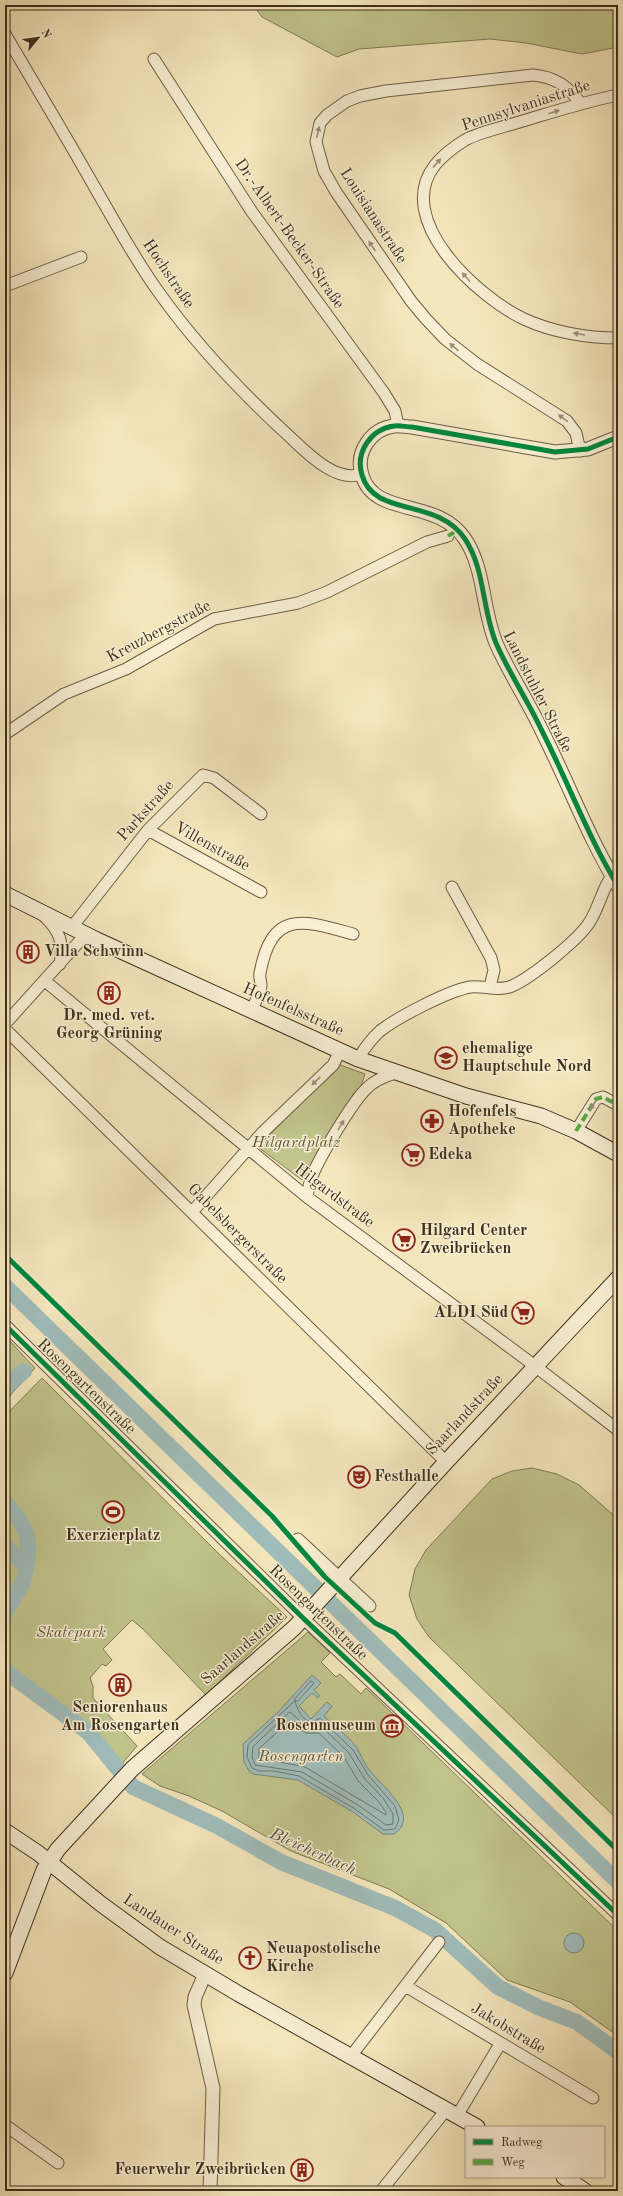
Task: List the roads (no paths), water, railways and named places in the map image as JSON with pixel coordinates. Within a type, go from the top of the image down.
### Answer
[{"type":"main road","name":"Hofenfelsstraße","points":[[5,894],[41,913],[358,1060],[466,1096],[541,1116],[576,1131],[618,1154]]},
{"type":"main road","name":"Saarlandstraße","points":[[5,1973],[40,1881],[49,1862],[123,1778],[314,1608],[446,1462],[618,1278]]},
{"type":"main road","name":"Landauer Straße","points":[[5,1831],[49,1862],[129,1925],[205,1974],[475,2126]]},
{"type":"main road","points":[[567,2183],[585,2191]]},
{"type":"street","name":"Hochstraße","points":[[5,34],[126,240],[159,292],[182,324],[236,386],[317,460],[339,474],[352,477],[361,474]]},
{"type":"street","name":"Dr.-Albert-Becker-Straße","points":[[154,59],[252,212],[387,398],[395,411],[398,426]]},
{"type":"street","name":"Louisianastraße","points":[[580,451],[576,433],[567,421],[462,353],[445,339],[411,301],[336,192],[324,171],[316,142],[320,123],[336,108],[360,96],[386,91],[533,76],[551,78],[560,82],[567,87],[581,104]]},
{"type":"street","name":"Pennsylvaniastraße","points":[[618,95],[581,104],[487,132],[466,140],[449,150],[434,166],[427,180],[424,207],[428,223],[442,250],[470,282],[502,308],[546,327],[585,335],[618,338]]},
{"type":"street","points":[[5,286],[82,257]]},
{"type":"street","points":[[361,474],[361,454],[368,441],[381,430],[398,426],[555,452],[580,451],[618,438]]},
{"type":"street","name":"Landstuhler Straße","points":[[361,474],[366,484],[378,497],[387,502],[440,517],[450,523],[464,538],[476,562],[491,630],[496,643],[542,730],[615,882]]},
{"type":"street","name":"Kreuzbergstraße","points":[[5,734],[64,694],[126,669],[214,619],[298,603],[327,592],[427,542],[448,536]]},
{"type":"street","name":"Parkstraße","points":[[72,927],[113,872],[148,830],[203,775],[214,778],[261,814]]},
{"type":"street","name":"Villenstraße","points":[[148,830],[261,892]]},
{"type":"street","points":[[358,1060],[371,1040],[391,1024],[461,989],[472,987],[504,989],[517,983],[574,941],[590,922],[605,888],[615,882]]},
{"type":"street","points":[[452,887],[491,958],[494,970],[490,988]]},
{"type":"street","points":[[41,913],[52,923],[60,936],[62,947],[60,964]]},
{"type":"street","points":[[251,1011],[260,990],[259,975],[266,948],[276,934],[285,927],[301,922],[354,934]]},
{"type":"street","points":[[5,1024],[86,934]]},
{"type":"street","name":"Hilgardstraße","points":[[45,981],[307,1197],[536,1366],[618,1430]]},
{"type":"street","name":"Gabelsbergerstraße","points":[[5,1029],[446,1462]]},
{"type":"street","points":[[192,1212],[248,1148],[333,1065],[340,1051]]},
{"type":"street","points":[[307,1197],[311,1179],[357,1098],[379,1079],[396,1073]]},
{"type":"street","points":[[576,1131],[596,1100],[603,1098],[618,1106]]},
{"type":"street","name":"Rosengartenstraße","points":[[5,1326],[303,1618],[618,1915]]},
{"type":"street","points":[[298,1540],[338,1581],[370,1606]]},
{"type":"street","points":[[351,2056],[407,1987],[439,1942]]},
{"type":"street","points":[[205,1974],[197,1992],[194,2005],[213,2088],[210,2191]]},
{"type":"street","name":"Jakobstraße","points":[[407,1987],[500,2044],[593,2098]]},
{"type":"street","points":[[381,2191],[452,2113],[500,2044]]},
{"type":"street","points":[[5,2125],[58,2163]]},
{"type":"water","points":[[312,1675],[321,1683],[314,1690],[320,1696],[318,1698],[312,1693],[299,1706],[311,1719],[327,1702],[332,1706],[324,1716],[354,1744],[369,1769],[391,1793],[402,1810],[403,1819],[401,1827],[394,1834],[383,1834],[353,1812],[298,1780],[253,1774],[249,1771],[244,1762],[243,1744],[278,1712]]},
{"type":"water","points":[[574,1933],[581,1936],[584,1943],[581,1950],[574,1953],[567,1950],[564,1943],[567,1936]]},
{"type":"waterway","points":[[5,1286],[618,1882]]},
{"type":"waterway","name":"Bleicherbach","points":[[5,1388],[24,1371]]},
{"type":"waterway","name":"Bleicherbach","points":[[5,1503],[23,1525],[26,1532],[28,1539],[27,1567]]},
{"type":"waterway","name":"Bleicherbach","points":[[5,1546],[27,1567],[22,1584],[5,1613]]},
{"type":"waterway","name":"Bleicherbach","points":[[5,1671],[88,1732],[133,1787],[217,1826],[281,1862],[395,1908],[435,1930],[498,1987],[540,2008],[577,2022],[618,2052]]},
{"type":"place","name":"Villa Schwinn","points":[[28,952]]},
{"type":"place","name":"Dr. med. vet. Georg Grüning","points":[[109,993]]},
{"type":"place","name":"ehemalige Hauptschule Nord","points":[[446,1058]]},
{"type":"place","name":"Hofenfels Apotheke","points":[[432,1121]]},
{"type":"place","name":"Edeka","points":[[413,1155]]},
{"type":"place","name":"Hilgard Center Zweibrücken","points":[[404,1240]]},
{"type":"place","name":"ALDI Süd","points":[[523,1313]]},
{"type":"place","name":"Festhalle","points":[[359,1477]]},
{"type":"place","name":"Exerzierplatz","points":[[113,1512]]},
{"type":"place","name":"Seniorenhaus Am Rosengarten","points":[[120,1685]]},
{"type":"place","name":"Rosenmuseum","points":[[392,1726]]},
{"type":"place","name":"Neuapostolische Kirche","points":[[250,1958]]},
{"type":"place","name":"Feuerwehr Zweibrücken","points":[[302,2170]]},
{"type":"park label","name":"Hilgardplatz","points":[[296,1143]]},
{"type":"park label","name":"Skatepark","points":[[71,1633]]},
{"type":"park label","name":"Rosengarten","points":[[301,1757]]}]
